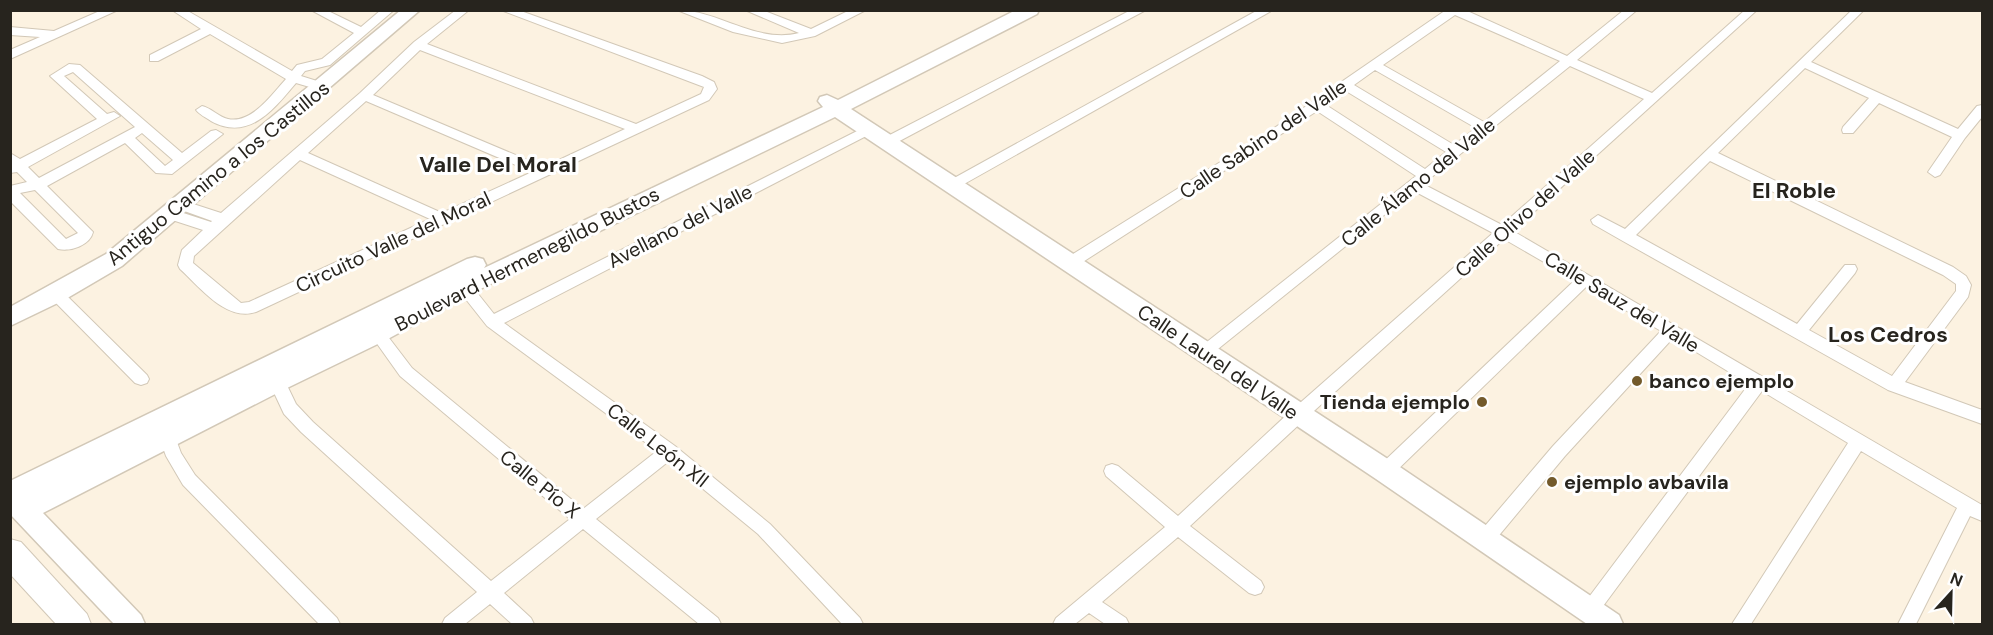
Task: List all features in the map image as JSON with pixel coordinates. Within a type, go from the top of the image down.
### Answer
[{"type":"main road","points":[[10,552],[76,624]]},
{"type":"street","points":[[10,56],[113,10]]},
{"type":"street","points":[[177,10],[292,77],[313,84]]},
{"type":"street","points":[[316,10],[361,32]]},
{"type":"street","points":[[202,110],[225,123],[243,123],[263,112],[292,77],[304,67],[326,62],[389,10]]},
{"type":"street","name":"Antiguo Camino a los Castillos","points":[[10,317],[56,294],[114,260],[412,10]]},
{"type":"street","name":"Circuito Valle del Moral","points":[[464,10],[418,45],[187,254],[186,265],[202,282],[231,305],[243,309],[273,299],[634,128],[705,97],[711,89],[710,85],[506,10]]},
{"type":"street","points":[[682,10],[774,38],[792,38],[811,33],[861,10]]},
{"type":"street","points":[[750,10],[811,33]]},
{"type":"street","name":"Boulevard Hermenegildo Bustos","points":[[831,104],[1003,10]]},
{"type":"street","name":"Boulevard Hermenegildo Bustos","points":[[15,500],[459,281],[1031,10]]},
{"type":"street","points":[[887,142],[1141,10]]},
{"type":"street","points":[[952,185],[1268,10]]},
{"type":"street","name":"Calle Álamo del Valle","points":[[1203,353],[1570,62],[1632,10]]},
{"type":"street","name":"Calle Olivo del Valle","points":[[1062,624],[1178,527],[1298,415],[1752,10]]},
{"type":"street","points":[[1626,236],[1859,10]]},
{"type":"street","points":[[1454,11],[1653,98]]},
{"type":"street","name":"Calle Sabino del Valle","points":[[1070,263],[1275,134],[1344,84],[1376,65],[1454,11]]},
{"type":"street","points":[[154,58],[209,30]]},
{"type":"street","points":[[10,31],[58,35]]},
{"type":"street","points":[[418,45],[509,78],[634,128]]},
{"type":"street","points":[[1804,63],[1960,135]]},
{"type":"street","points":[[1376,65],[1485,128]]},
{"type":"street","points":[[106,120],[56,76],[69,68],[76,68],[182,160]]},
{"type":"street","points":[[299,107],[296,99],[313,84],[323,77],[338,74]]},
{"type":"street","points":[[1344,84],[1456,152]]},
{"type":"street","points":[[364,96],[544,172]]},
{"type":"street","points":[[1848,130],[1877,97]]},
{"type":"street","name":"Calle Laurel del Valle","points":[[831,104],[1203,353],[1385,471],[1599,618]]},
{"type":"street","points":[[1316,104],[1426,176]]},
{"type":"street","points":[[1935,172],[1960,135],[1983,109]]},
{"type":"street","points":[[10,191],[63,245],[72,244],[82,238],[86,232],[39,184],[13,164],[125,110]]},
{"type":"street","points":[[10,191],[39,184],[144,127]]},
{"type":"street","name":"Avellano del Valle","points":[[492,322],[867,130]]},
{"type":"street","points":[[126,137],[161,170],[166,171],[216,134]]},
{"type":"street","points":[[299,154],[442,219]]},
{"type":"street","points":[[1708,154],[1948,271],[1962,281],[1965,288],[1963,293],[1894,385]]},
{"type":"street","name":"Calle Sauz del Valle","points":[[1414,186],[1503,232],[1585,279],[1983,514]]},
{"type":"street","points":[[176,209],[218,224]]},
{"type":"street","points":[[1598,220],[1894,385],[1983,417]]},
{"type":"street","points":[[1800,332],[1850,269]]},
{"type":"street","points":[[1385,471],[1585,279]]},
{"type":"street","name":"Boulevard Hermenegildo Bustos","points":[[164,427],[277,382],[378,334],[459,281]]},
{"type":"street","name":"Calle León XII","points":[[459,281],[492,322],[669,451],[784,548],[854,624]]},
{"type":"street","points":[[56,294],[141,379]]},
{"type":"street","points":[[1485,539],[1559,452],[1671,330]]},
{"type":"street","name":"Calle Pío X","points":[[378,334],[405,372],[712,624]]},
{"type":"street","points":[[277,382],[296,416],[525,624]]},
{"type":"street","points":[[1599,618],[1760,383]]},
{"type":"street","points":[[164,427],[174,456],[189,480],[331,624]]},
{"type":"street","points":[[1741,624],[1859,440]]},
{"type":"street","points":[[451,624],[669,451]]},
{"type":"street","points":[[1112,471],[1178,527],[1255,587]]},
{"type":"street","points":[[15,500],[131,624]]},
{"type":"street","points":[[1907,624],[1967,505]]},
{"type":"street","points":[[1089,603],[1120,624]]},
{"type":"place","name":"banco ejemplo","points":[[1637,381]]},
{"type":"place","name":"Tienda ejemplo","points":[[1482,402]]},
{"type":"place","name":"ejemplo avbavila","points":[[1552,482]]},
{"type":"district","name":"Valle Del Moral","points":[[498,164]]},
{"type":"district","name":"El Roble","points":[[1794,190]]},
{"type":"district","name":"Los Cedros","points":[[1888,334]]}]
